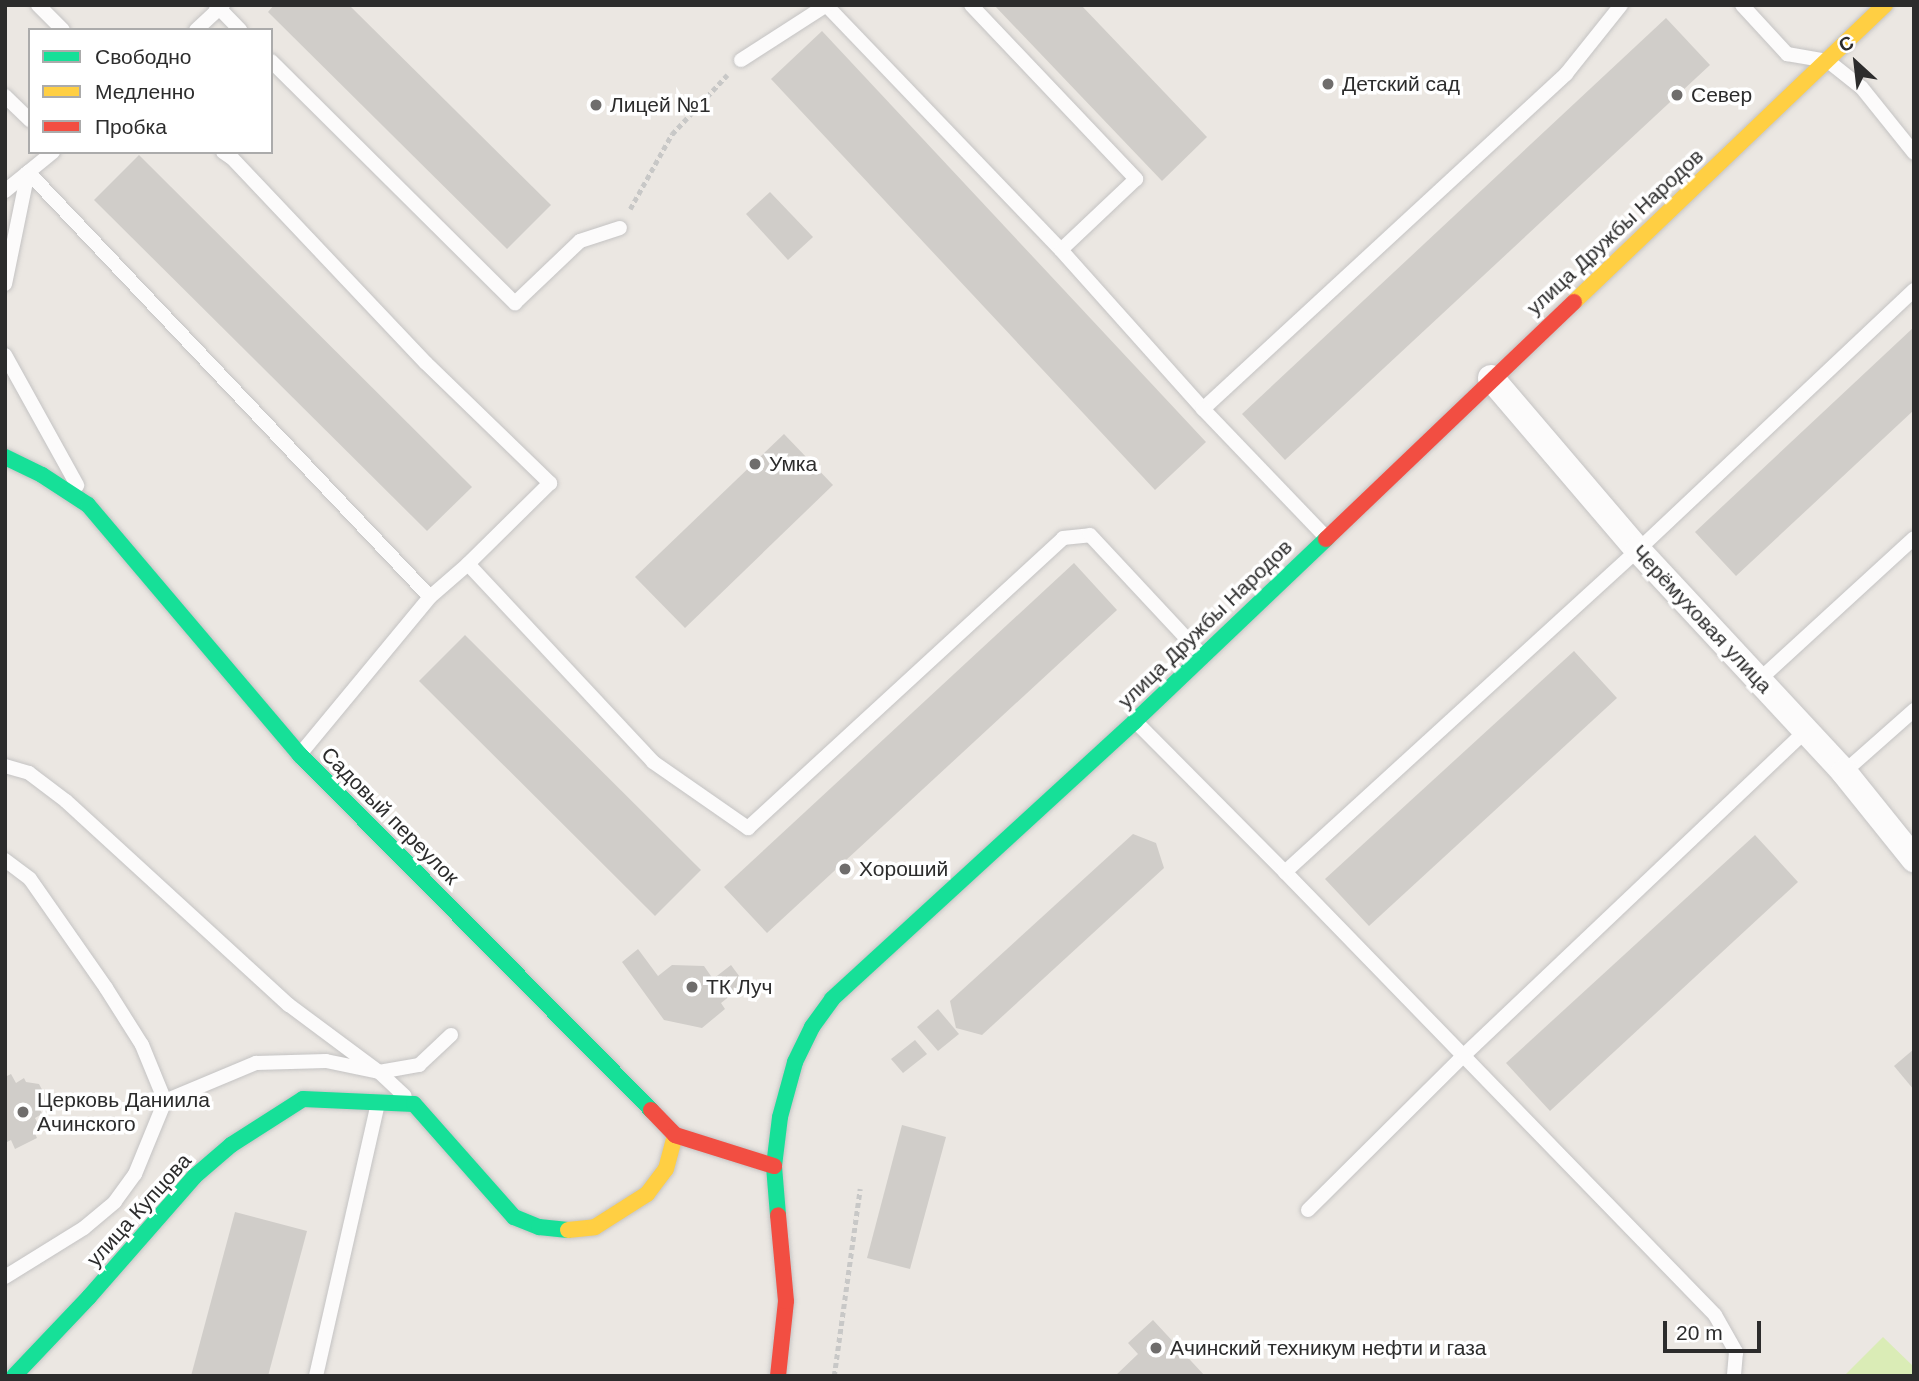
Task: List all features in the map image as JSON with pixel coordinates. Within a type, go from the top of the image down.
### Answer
[{"type":"street","name":"улица Дружбы Народов","points":[[778,1376],[786,1301],[774,1166],[780,1117],[795,1062],[812,1027],[832,999],[1135,721],[1491,378],[1885,5]]},
{"type":"street","name":"Черёмуховая улица","points":[[1491,378],[1638,550],[1844,772],[1914,859]]},
{"type":"street","name":"Садовый переулок","points":[[5,457],[43,475],[88,505],[300,755],[675,1135],[774,1166]]},
{"type":"street","name":"улица Купцова","points":[[14,1376],[89,1297],[195,1176],[231,1145],[303,1099],[414,1104]]},
{"type":"street","points":[[414,1104],[514,1217],[539,1227],[564,1230],[595,1227],[647,1194],[666,1169],[675,1135]]},
{"type":"lane","points":[[38,5],[61,28]]},
{"type":"lane","points":[[971,5],[1136,179],[1061,250]]},
{"type":"lane","points":[[1203,409],[1566,74],[1621,5]]},
{"type":"lane","points":[[1742,5],[1787,54],[1828,61],[1862,88],[1914,153]]},
{"type":"lane","points":[[198,28],[220,6],[238,28]]},
{"type":"lane","points":[[741,60],[825,6],[1061,250],[1203,409],[1326,537]]},
{"type":"lane","points":[[273,63],[515,303],[580,241],[620,228]]},
{"type":"lane","points":[[5,96],[28,118]]},
{"type":"lane","points":[[5,191],[50,154]]},
{"type":"lane","points":[[226,154],[426,363],[550,483],[468,564],[430,597],[300,755]]},
{"type":"lane","points":[[5,284],[28,172]]},
{"type":"lane","points":[[28,172],[430,597]]},
{"type":"lane","points":[[1285,872],[1638,550],[1914,290]]},
{"type":"lane","points":[[5,355],[88,505]]},
{"type":"lane","points":[[468,564],[653,762],[748,828],[1063,538],[1090,535],[1203,656]]},
{"type":"lane","points":[[1759,680],[1914,538]]},
{"type":"lane","points":[[1844,772],[1914,710]]},
{"type":"lane","points":[[1135,721],[1715,1315],[1736,1352],[1734,1376]]},
{"type":"lane","points":[[1308,1210],[1463,1056],[1806,731]]},
{"type":"lane","points":[[5,766],[29,773],[66,801],[289,1005],[379,1072],[414,1104]]},
{"type":"lane","points":[[5,860],[30,879],[106,988],[142,1045],[165,1101],[135,1174],[115,1202],[84,1228],[5,1278]]},
{"type":"lane","points":[[165,1101],[256,1063],[326,1061],[379,1072],[419,1065],[451,1035]]},
{"type":"lane","points":[[316,1376],[379,1104]]},
{"type":"path","points":[[620,228],[672,134],[741,60]]},
{"type":"path","points":[[834,1376],[860,1189]]},
{"type":"green space","points":[[1883,1337],[1914,1367],[1914,1376],[1844,1376]]},
{"type":"building","points":[[274,5],[349,5],[551,205],[507,249],[268,12]]},
{"type":"building","points":[[994,5],[1081,5],[1207,137],[1162,181]]},
{"type":"building","points":[[1666,18],[1710,65],[1285,460],[1242,414]]},
{"type":"building","points":[[822,31],[1206,442],[1155,490],[771,79]]},
{"type":"building","points":[[139,155],[472,487],[427,531],[94,200]]},
{"type":"building","points":[[770,192],[813,237],[788,260],[746,214]]},
{"type":"building","points":[[1914,327],[1914,410],[1736,576],[1695,532]]},
{"type":"building","points":[[784,434],[833,485],[685,628],[635,577]]},
{"type":"building","points":[[1074,563],[1117,610],[767,933],[724,887]]},
{"type":"building","points":[[465,635],[701,870],[655,916],[419,681]]},
{"type":"building","points":[[1574,651],[1617,698],[1369,926],[1325,879]]},
{"type":"building","points":[[1133,834],[1156,843],[1164,868],[982,1035],[956,1028],[950,1001]]},
{"type":"building","points":[[1755,835],[1798,882],[1550,1111],[1506,1063]]},
{"type":"building","name":"ТК Луч","points":[[638,949],[658,976],[672,965],[704,966],[713,979],[731,965],[745,984],[721,1003],[725,1009],[702,1028],[664,1020],[622,962]]},
{"type":"building","points":[[938,1009],[959,1034],[938,1051],[917,1027]]},
{"type":"building","points":[[915,1040],[927,1054],[903,1073],[891,1059]]},
{"type":"building","points":[[1914,1049],[1914,1090],[1894,1066]]},
{"type":"building","name":"Церковь Даниила Ачинского","points":[[11,1074],[16,1083],[24,1078],[26,1082],[39,1084],[46,1097],[40,1109],[42,1114],[35,1118],[39,1126],[33,1129],[37,1138],[15,1149],[11,1140],[5,1143],[5,1077]]},
{"type":"building","points":[[902,1125],[946,1137],[910,1269],[867,1258]]},
{"type":"building","points":[[235,1212],[307,1231],[268,1376],[191,1376]]},
{"type":"building","name":"Ачинский техникум нефти и газа","points":[[1153,1320],[1205,1376],[1115,1376],[1138,1354],[1128,1343]]},
{"type":"traffic: fast","points":[[5,457],[42,475],[88,505],[300,755],[651,1110]]},
{"type":"traffic: fast","points":[[778,1215],[774,1166],[780,1117],[795,1062],[812,1027],[832,999],[1135,721],[1326,539]]},
{"type":"traffic: fast","points":[[14,1376],[89,1297],[195,1176],[231,1145],[303,1099],[414,1104],[514,1217],[539,1227],[568,1230]]},
{"type":"traffic: slow","points":[[1574,302],[1885,5]]},
{"type":"traffic: slow","points":[[568,1230],[595,1227],[647,1194],[666,1169],[675,1135]]},
{"type":"traffic: jam","points":[[1326,539],[1574,302]]},
{"type":"traffic: jam","points":[[651,1110],[675,1135],[774,1166]]},
{"type":"traffic: jam","points":[[778,1215],[786,1301],[778,1376]]},
{"type":"place","name":"Детский сад","points":[[1328,84]]},
{"type":"place","name":"Север","points":[[1677,95]]},
{"type":"place","name":"Лицей №1","points":[[596,105]]},
{"type":"place","name":"Умка","points":[[755,464]]},
{"type":"place","name":"Хороший","points":[[845,869]]},
{"type":"place","name":"ТК Луч","points":[[692,987]]},
{"type":"place","name":"Церковь Даниила Ачинского","points":[[23,1112]]},
{"type":"place","name":"Ачинский техникум нефти и газа","points":[[1156,1348]]}]
